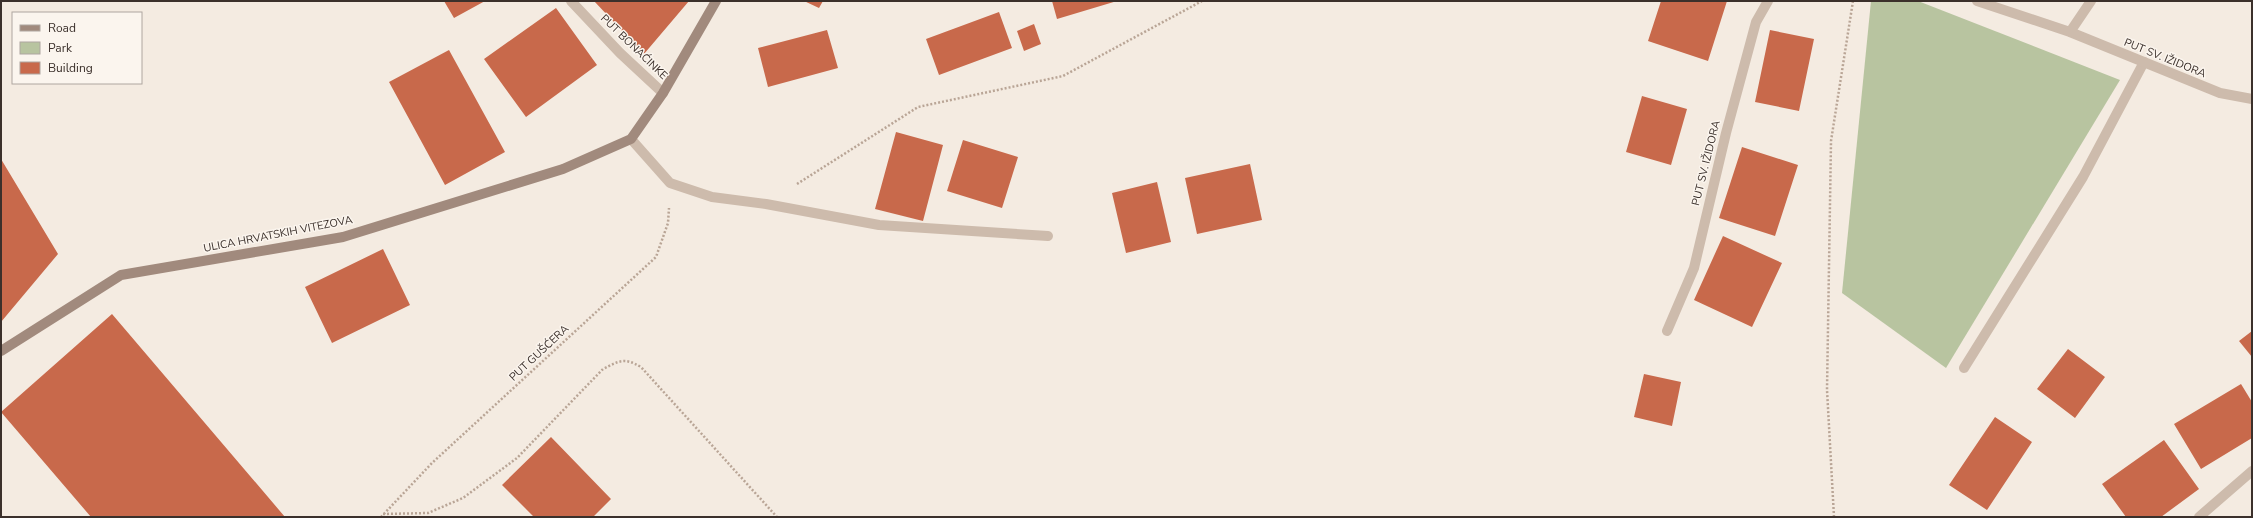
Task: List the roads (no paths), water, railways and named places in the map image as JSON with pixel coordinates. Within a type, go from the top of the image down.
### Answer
[{"type":"street","name":"PUT BONAĆINKE","points":[[571,1],[620,54],[663,93]]},
{"type":"street","points":[[716,1],[663,93],[630,139],[670,183],[712,197],[766,204],[879,225],[1048,236]]},
{"type":"street","name":"PUT SV. IŽIDORA","points":[[1667,331],[1694,268],[1726,133],[1756,22],[1768,1]]},
{"type":"street","name":"PUT SV. IŽIDORA","points":[[1977,1],[2070,32],[2220,93],[2252,99]]},
{"type":"street","points":[[2070,32],[2091,1]]},
{"type":"street","points":[[1964,368],[2083,177],[2144,62]]},
{"type":"street","name":"ULICA HRVATSKIH VITEZOVA","points":[[1,351],[121,275],[343,237],[563,169],[630,139]]},
{"type":"street","points":[[2199,517],[2252,471]]}]
